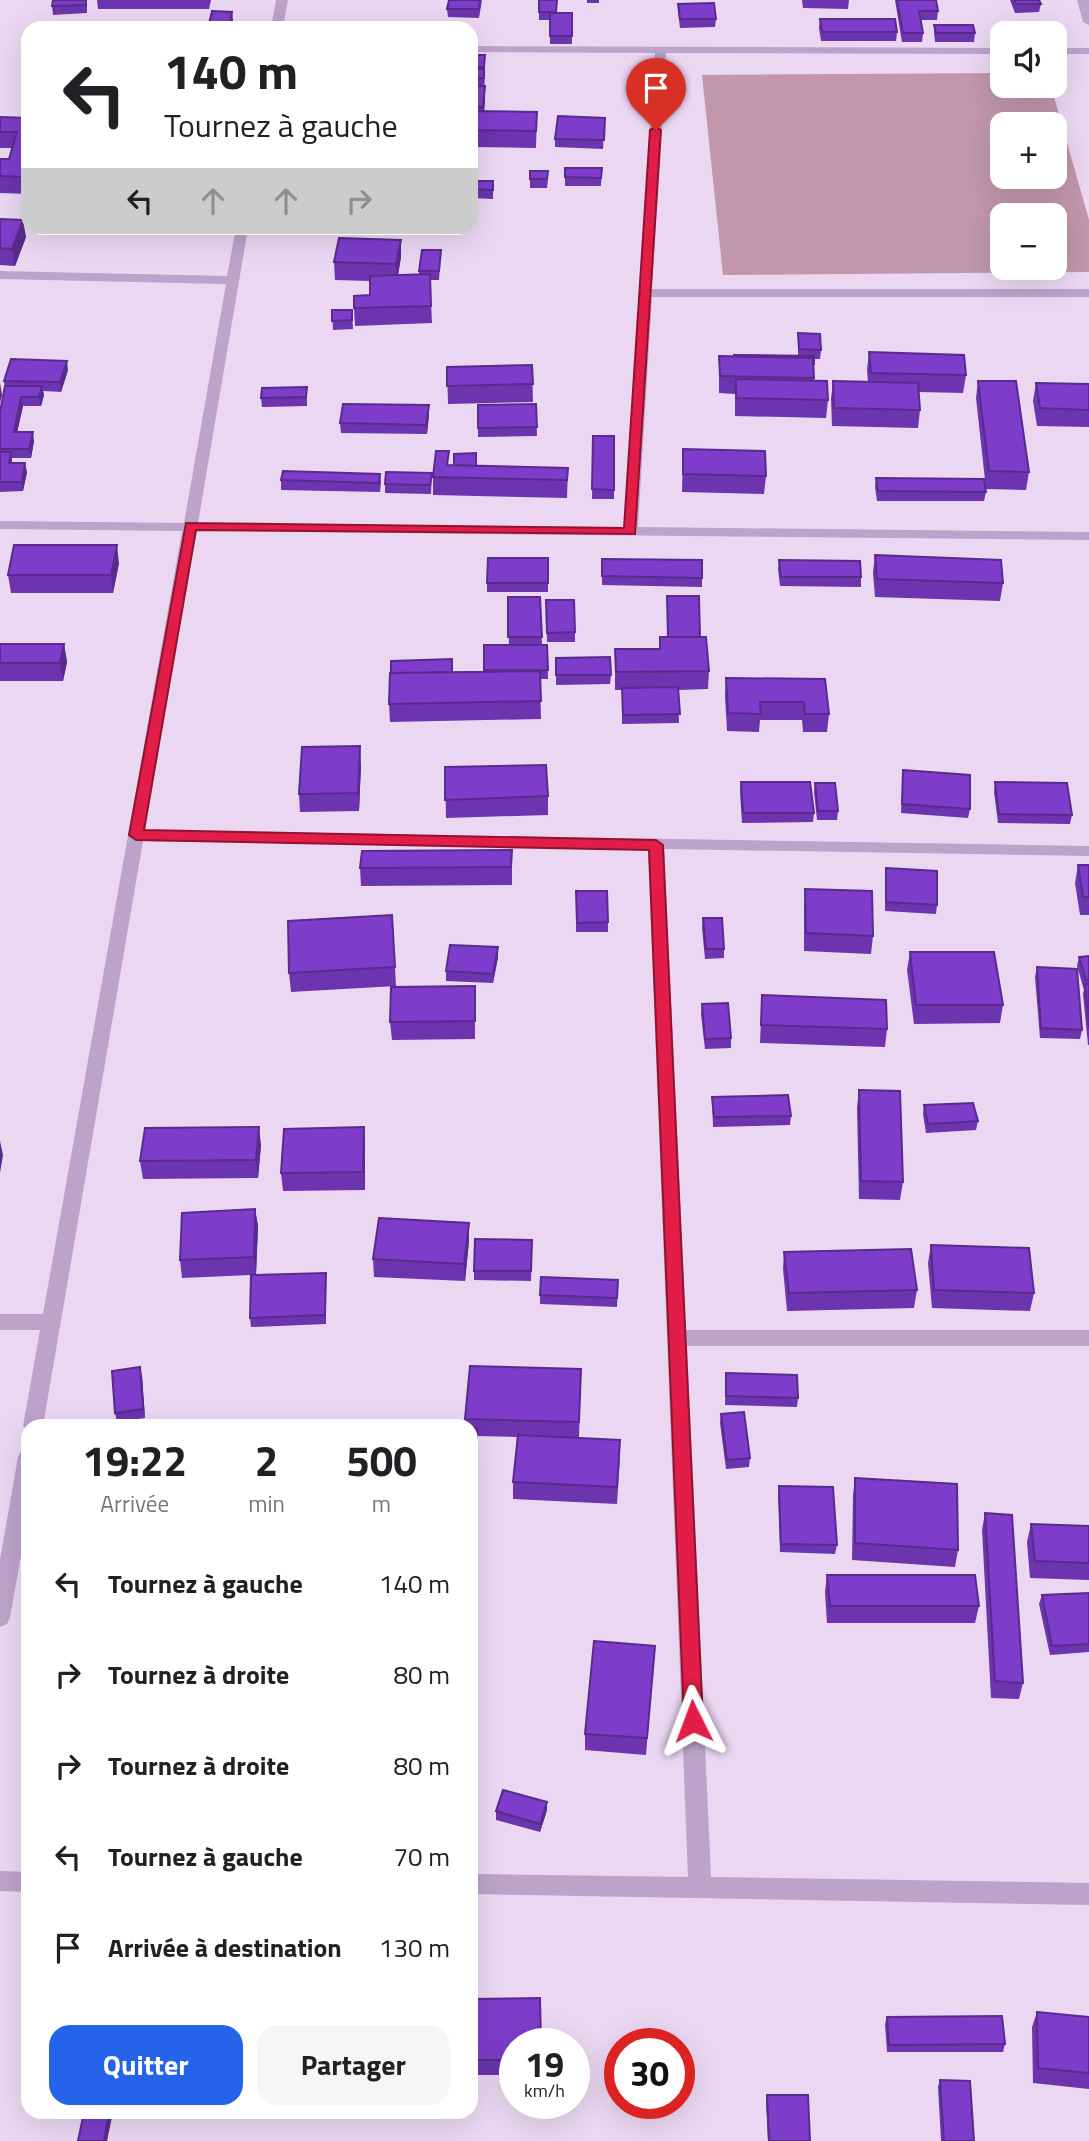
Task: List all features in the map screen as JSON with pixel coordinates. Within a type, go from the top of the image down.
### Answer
[{"type":"street","points":[[278,21],[282,0]]},
{"type":"street","points":[[1083,0],[1089,22]]},
{"type":"street","points":[[478,49],[990,51]]},
{"type":"street","points":[[631,532],[661,49]]},
{"type":"street","points":[[1067,51],[1089,51]]},
{"type":"street","points":[[34,1419],[241,235]]},
{"type":"street","points":[[0,275],[233,279]]},
{"type":"street","points":[[645,293],[1089,293]]},
{"type":"street","points":[[0,525],[1089,536]]},
{"type":"street","points":[[136,835],[1089,851]]},
{"type":"street","points":[[656,845],[700,1886]]},
{"type":"street","points":[[0,1322],[52,1322]]},
{"type":"street","points":[[677,1338],[1089,1338]]},
{"type":"street","points":[[0,1618],[21,1497]]},
{"type":"street","points":[[0,1881],[21,1882]]},
{"type":"street","points":[[478,1884],[1089,1894]]},
{"type":"shaded area","points":[[990,73],[990,98],[1054,98],[1058,112],[990,112],[990,189],[1067,189],[1067,142],[1089,220],[1089,272],[1067,272],[1067,203],[990,203],[990,273],[723,275],[702,75]]},
{"type":"building","points":[[53,0],[86,0],[86,5],[52,6]]},
{"type":"building","points":[[449,0],[480,0],[479,9],[447,9]]},
{"type":"building","points":[[539,0],[557,0],[556,12],[539,12]]},
{"type":"building","points":[[897,0],[936,0],[938,11],[919,11],[923,33],[903,33]]},
{"type":"building","points":[[1014,0],[1039,0],[1041,4],[1016,4]]},
{"type":"building","points":[[714,3],[716,19],[680,19],[678,4]]},
{"type":"building","points":[[212,11],[232,12],[230,21],[210,21]]},
{"type":"building","points":[[550,13],[572,13],[572,36],[550,36]]},
{"type":"building","points":[[820,19],[895,19],[897,32],[822,32]]},
{"type":"building","points":[[934,25],[973,25],[975,33],[936,33]]},
{"type":"building","points":[[478,55],[485,55],[484,67],[478,67]]},
{"type":"building","points":[[478,69],[484,69],[484,78],[478,78]]},
{"type":"building","points":[[478,86],[485,86],[483,107],[478,107]]},
{"type":"building","points":[[478,111],[537,112],[536,131],[478,130]]},
{"type":"building","points":[[558,116],[605,118],[604,140],[555,139]]},
{"type":"building","points":[[0,117],[21,118],[21,177],[0,176],[0,159],[9,159],[17,132],[0,132]]},
{"type":"building","points":[[565,168],[602,168],[601,178],[565,177]]},
{"type":"building","points":[[530,171],[548,171],[547,179],[530,179]]},
{"type":"building","points":[[478,181],[493,181],[493,190],[478,189]]},
{"type":"building","points":[[0,219],[21,220],[12,249],[0,248]]},
{"type":"building","points":[[339,238],[401,240],[396,264],[334,262]]},
{"type":"building","points":[[422,250],[441,250],[439,271],[419,271]]},
{"type":"building","points":[[430,274],[431,306],[354,308],[354,296],[370,295],[370,276]]},
{"type":"building","points":[[332,310],[352,310],[352,320],[332,321]]},
{"type":"building","points":[[798,333],[820,334],[821,350],[799,349]]},
{"type":"building","points":[[869,352],[964,355],[966,375],[871,373]]},
{"type":"building","points":[[734,355],[814,356],[814,365],[813,358]]},
{"type":"building","points":[[719,356],[813,358],[814,378],[720,376]]},
{"type":"building","points":[[11,359],[67,361],[60,382],[4,381]]},
{"type":"building","points":[[532,365],[533,384],[447,386],[447,367]]},
{"type":"building","points":[[736,379],[827,381],[828,400],[736,398]]},
{"type":"building","points":[[833,381],[918,383],[920,410],[834,408]]},
{"type":"building","points":[[978,381],[1016,381],[1029,472],[989,471]]},
{"type":"building","points":[[1036,383],[1089,384],[1089,410],[1040,408]]},
{"type":"building","points":[[5,386],[42,386],[39,397],[21,397],[14,432],[33,432],[29,449],[0,449],[0,412]]},
{"type":"building","points":[[307,387],[306,397],[261,398],[262,388]]},
{"type":"building","points":[[343,404],[429,405],[426,425],[340,423]]},
{"type":"building","points":[[536,404],[537,427],[478,428],[478,405]]},
{"type":"building","points":[[593,436],[614,436],[614,490],[592,489]]},
{"type":"building","points":[[683,449],[765,451],[766,476],[683,474]]},
{"type":"building","points":[[436,451],[449,451],[447,465],[568,468],[567,480],[433,477]]},
{"type":"building","points":[[0,452],[11,452],[9,463],[25,463],[22,482],[0,482]]},
{"type":"building","points":[[476,453],[476,466],[454,465],[454,454]]},
{"type":"building","points":[[283,471],[380,474],[379,483],[281,480]]},
{"type":"building","points":[[386,472],[432,473],[430,485],[385,484]]},
{"type":"building","points":[[876,478],[984,479],[986,492],[878,491]]},
{"type":"building","points":[[14,545],[117,545],[111,575],[8,575]]},
{"type":"building","points":[[875,555],[1001,560],[1003,583],[877,579]]},
{"type":"building","points":[[488,558],[548,558],[548,583],[487,583]]},
{"type":"building","points":[[602,559],[702,560],[702,578],[602,576]]},
{"type":"building","points":[[779,560],[860,561],[861,577],[781,577]]},
{"type":"building","points":[[667,596],[699,596],[700,637],[668,637]]},
{"type":"building","points":[[508,597],[540,597],[542,637],[508,637]]},
{"type":"building","points":[[546,600],[574,600],[575,632],[547,633]]},
{"type":"building","points":[[660,637],[706,637],[709,671],[616,672],[615,649],[660,649]]},
{"type":"building","points":[[0,644],[64,644],[60,663],[0,663]]},
{"type":"building","points":[[484,645],[547,645],[548,670],[484,670]]},
{"type":"building","points":[[610,657],[611,675],[556,675],[556,658]]},
{"type":"building","points":[[452,659],[452,672],[391,673],[391,661]]},
{"type":"building","points":[[540,671],[541,701],[389,704],[390,673]]},
{"type":"building","points":[[726,678],[825,679],[829,714],[805,714],[804,702],[760,702],[761,714],[728,713]]},
{"type":"building","points":[[678,687],[680,714],[623,715],[622,688]]},
{"type":"building","points":[[360,746],[358,793],[299,794],[302,747]]},
{"type":"building","points":[[546,765],[548,796],[445,800],[445,767]]},
{"type":"building","points":[[903,770],[970,775],[970,809],[902,804]]},
{"type":"building","points":[[741,782],[810,782],[814,813],[743,813]]},
{"type":"building","points":[[995,782],[1067,783],[1072,815],[999,814]]},
{"type":"building","points":[[815,783],[835,783],[838,811],[818,811]]},
{"type":"building","points":[[512,850],[511,867],[360,868],[362,851]]},
{"type":"building","points":[[1078,865],[1089,865],[1089,897],[1083,897]]},
{"type":"building","points":[[886,868],[937,871],[937,905],[886,902]]},
{"type":"building","points":[[805,889],[872,891],[873,936],[806,933]]},
{"type":"building","points":[[576,891],[607,891],[608,922],[577,923]]},
{"type":"building","points":[[392,915],[395,967],[289,973],[288,921]]},
{"type":"building","points":[[703,918],[722,918],[724,949],[706,949]]},
{"type":"building","points":[[450,945],[498,947],[493,974],[446,971]]},
{"type":"building","points":[[910,952],[994,952],[1003,1005],[916,1005]]},
{"type":"building","points":[[1089,956],[1089,980],[1086,980],[1079,957]]},
{"type":"building","points":[[1037,967],[1077,969],[1082,1030],[1041,1028]]},
{"type":"building","points":[[1085,984],[1089,984],[1089,1028]]},
{"type":"building","points":[[475,986],[475,1021],[390,1022],[391,987]]},
{"type":"building","points":[[762,995],[886,1000],[887,1029],[761,1025]]},
{"type":"building","points":[[728,1003],[731,1038],[705,1039],[702,1004]]},
{"type":"building","points":[[859,1090],[900,1091],[903,1182],[861,1181]]},
{"type":"building","points":[[788,1095],[791,1116],[714,1117],[712,1097]]},
{"type":"building","points":[[973,1103],[978,1121],[928,1124],[924,1105]]},
{"type":"building","points":[[259,1127],[256,1160],[140,1161],[145,1128]]},
{"type":"building","points":[[364,1127],[363,1172],[281,1173],[284,1129]]},
{"type":"building","points":[[255,1209],[254,1257],[180,1260],[182,1213]]},
{"type":"building","points":[[379,1218],[469,1223],[464,1264],[373,1259]]},
{"type":"building","points":[[475,1239],[532,1240],[531,1271],[474,1271]]},
{"type":"building","points":[[931,1245],[1029,1248],[1034,1293],[934,1290]]},
{"type":"building","points":[[911,1249],[917,1290],[789,1293],[784,1252]]},
{"type":"building","points":[[326,1273],[325,1315],[250,1318],[251,1275]]},
{"type":"building","points":[[541,1277],[618,1280],[617,1298],[540,1295]]},
{"type":"building","points":[[470,1366],[581,1369],[579,1422],[465,1419]]},
{"type":"building","points":[[140,1367],[143,1409],[115,1413],[112,1371]]},
{"type":"building","points":[[726,1373],[797,1375],[798,1398],[726,1396]]},
{"type":"building","points":[[744,1412],[750,1458],[727,1460],[721,1414]]},
{"type":"building","points":[[518,1435],[620,1440],[617,1487],[513,1482]]},
{"type":"building","points":[[855,1478],[957,1484],[958,1550],[855,1543]]},
{"type":"building","points":[[779,1486],[833,1487],[837,1545],[781,1544]]},
{"type":"building","points":[[985,1513],[1012,1515],[1023,1683],[995,1681]]},
{"type":"building","points":[[1031,1524],[1089,1526],[1089,1563],[1035,1561]]},
{"type":"building","points":[[827,1575],[975,1575],[979,1606],[830,1606]]},
{"type":"building","points":[[1089,1593],[1089,1644],[1052,1646],[1042,1595]]},
{"type":"building","points":[[594,1641],[655,1646],[647,1738],[585,1734]]},
{"type":"building","points":[[503,1790],[547,1802],[540,1824],[496,1811]]},
{"type":"building","points":[[540,1998],[541,2028],[499,2028],[499,2060],[478,2060],[478,1999]]},
{"type":"building","points":[[1037,2012],[1089,2017],[1089,2073],[1038,2068]]},
{"type":"building","points":[[1002,2016],[1005,2044],[889,2045],[887,2017]]},
{"type":"building","points":[[940,2080],[970,2081],[974,2141],[944,2141]]},
{"type":"building","points":[[767,2095],[808,2095],[810,2141],[769,2141]]},
{"type":"building","points":[[83,2119],[108,2119],[104,2141],[78,2141]]},
{"type":"route","points":[[656,130],[631,532],[190,526],[136,835],[656,845],[693,1721]]}]
